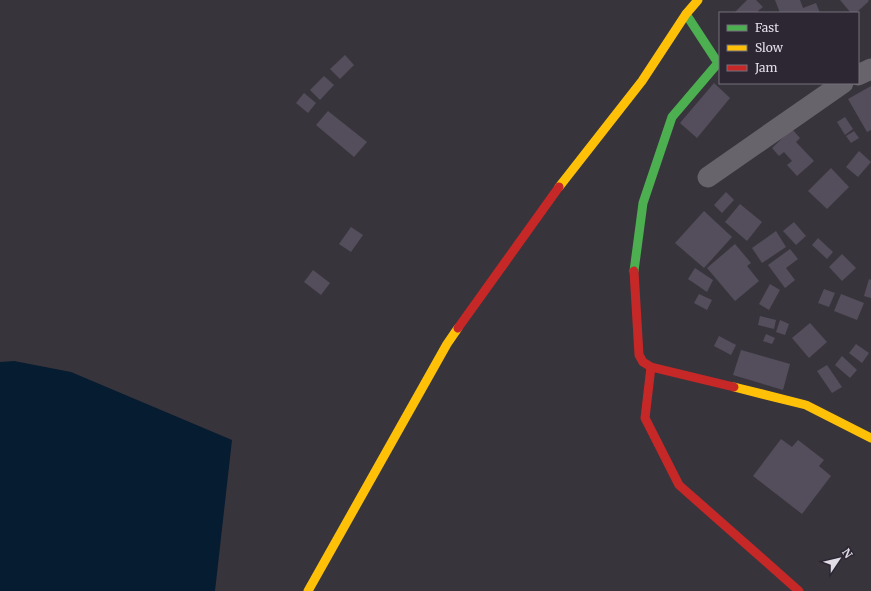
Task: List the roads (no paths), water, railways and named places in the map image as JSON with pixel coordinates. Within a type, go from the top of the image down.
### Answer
[{"type":"street","points":[[308,591],[447,344],[571,170],[642,81],[686,14],[698,0]]},
{"type":"street","points":[[686,14],[718,63],[672,117],[643,203],[634,269],[639,355],[643,362],[651,367],[806,405],[871,438]]},
{"type":"street","points":[[859,75],[871,69]]},
{"type":"street","points":[[708,177],[843,84]]},
{"type":"street","points":[[651,367],[645,418],[679,485],[799,591]]},
{"type":"water","points":[[14,361],[71,372],[232,440],[215,591],[0,591],[0,362]]}]
